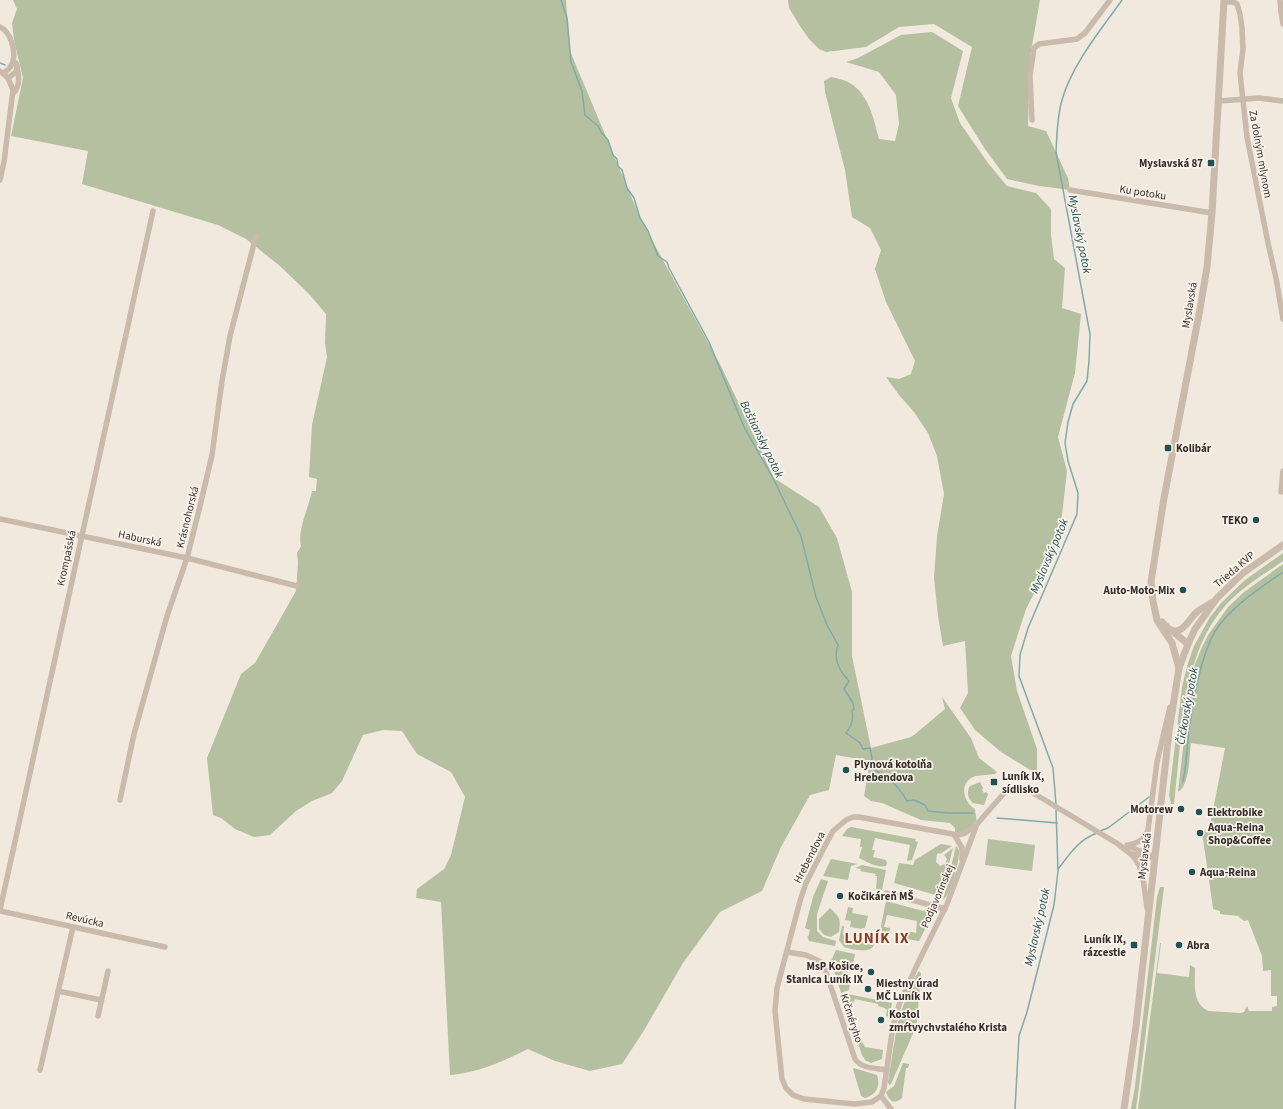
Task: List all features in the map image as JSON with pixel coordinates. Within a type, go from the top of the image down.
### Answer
[{"type":"street","points":[[1032,120],[1030,74],[1034,48],[1039,44],[1077,39],[1085,33],[1110,0]]},
{"type":"street","points":[[1280,0],[1280,12],[1283,24]]},
{"type":"street","name":"Za dolným mlynom","points":[[1224,1],[1237,4],[1240,14],[1243,38],[1240,72],[1249,146],[1283,319]]},
{"type":"street","name":"Myslavská","points":[[1124,1109],[1136,1026],[1148,912],[1179,668],[1173,645],[1159,624],[1151,588],[1154,556],[1174,440],[1207,267],[1212,213],[1224,1]]},
{"type":"street","points":[[0,27],[4,28],[8,33],[19,78],[17,89],[13,94]]},
{"type":"street","points":[[0,180],[13,94],[12,85],[2,72],[11,66],[14,54]]},
{"type":"street","points":[[8,78],[16,72],[16,63]]},
{"type":"street","points":[[1219,102],[1259,98],[1283,101]]},
{"type":"street","name":"Ku potoku","points":[[1070,190],[1212,213]]},
{"type":"street","name":"Krompašská","points":[[0,910],[153,211]]},
{"type":"street","name":"Krásnohorská","points":[[120,800],[123,780],[134,734],[167,616],[187,558],[212,455],[230,336],[256,236]]},
{"type":"street","points":[[1281,492],[1283,471]]},
{"type":"street","name":"Haburská","points":[[0,519],[187,558],[297,586]]},
{"type":"street","name":"Trieda KVP","points":[[1179,668],[1188,644],[1205,614],[1217,598],[1243,573],[1283,545]]},
{"type":"street","points":[[1170,630],[1181,630],[1197,612],[1217,598]]},
{"type":"street","name":"Myslavská","points":[[1155,610],[1161,621],[1188,644]]},
{"type":"street","points":[[1126,846],[1136,843],[1142,839],[1148,830],[1157,762],[1176,684]]},
{"type":"street","points":[[963,862],[962,848],[960,842],[955,836],[965,833],[977,824],[1004,794],[1013,788],[1025,788],[1118,844],[1134,857],[1143,878],[1148,912]]},
{"type":"street","name":"Hrebendova","points":[[881,1096],[877,1100],[869,1103],[851,1104],[801,1098],[793,1095],[786,1088],[782,1079],[775,1006],[777,988],[800,901],[806,883],[831,835],[844,821],[853,817],[955,836]]},
{"type":"street","name":"Podjavorinskej","points":[[881,1096],[899,1005],[945,909],[977,824]]},
{"type":"street","points":[[1118,844],[1155,857]]},
{"type":"street","points":[[1128,852],[1141,857],[1155,857]]},
{"type":"street","points":[[886,892],[945,909]]},
{"type":"street","name":"Revúcka","points":[[0,910],[165,948]]},
{"type":"street","points":[[40,1070],[73,927]]},
{"type":"street","name":"Krčméryho","points":[[787,952],[806,955],[823,963],[855,1060],[858,1064],[864,1066],[887,1070]]},
{"type":"street","points":[[98,1016],[108,971]]},
{"type":"street","points":[[58,991],[101,1000]]},
{"type":"street","points":[[881,1096],[891,1109]]},
{"type":"green space","points":[[13,0],[566,0],[570,51],[641,220],[721,366],[774,478],[819,507],[837,538],[852,592],[852,656],[871,748],[914,735],[945,709],[942,697],[971,738],[979,758],[997,772],[995,774],[976,776],[967,782],[965,787],[965,797],[975,809],[977,824],[955,836],[955,828],[950,823],[921,820],[882,803],[871,801],[864,796],[870,761],[836,755],[829,790],[810,795],[781,847],[762,891],[720,912],[683,963],[643,1032],[622,1064],[590,1071],[555,1061],[528,1049],[500,1062],[480,1069],[450,1075],[441,902],[416,898],[417,889],[444,869],[451,855],[465,797],[451,772],[417,754],[402,731],[383,730],[363,735],[342,781],[332,793],[312,801],[296,811],[270,835],[254,837],[235,829],[221,818],[213,815],[207,758],[241,674],[255,663],[296,591],[298,563],[297,553],[301,546],[300,540],[302,526],[312,491],[316,491],[317,479],[309,477],[312,425],[327,357],[325,343],[326,314],[309,294],[280,266],[246,239],[218,225],[82,184],[88,151],[11,136],[23,78],[14,40],[12,23],[17,9]]},
{"type":"green space","points":[[788,0],[1040,0],[1030,57],[1028,126],[1046,131],[1068,178],[1070,190],[1039,186],[1007,179],[985,149],[958,106],[972,47],[934,24],[899,27],[866,47],[826,52],[819,49],[809,39],[789,8]]},
{"type":"green space","points":[[932,32],[963,51],[951,98],[960,123],[988,163],[1007,186],[1036,193],[1051,209],[1051,235],[1054,259],[1065,268],[1062,308],[1081,314],[1075,373],[1058,437],[1067,471],[1060,533],[1048,566],[1026,609],[1011,656],[1017,691],[1037,749],[1037,774],[1001,752],[975,730],[960,708],[968,693],[965,641],[943,646],[934,578],[937,536],[944,494],[937,456],[928,433],[914,412],[886,377],[899,379],[911,374],[915,361],[886,302],[875,269],[881,250],[870,228],[852,217],[845,170],[825,92],[824,81],[831,77],[846,81],[854,86],[865,98],[869,106],[879,139],[895,141],[899,124],[896,95],[879,72],[846,62],[858,58],[901,35]]},
{"type":"green space","points":[[1283,553],[1283,561],[1231,599],[1215,619],[1200,647],[1191,676],[1185,706],[1174,804],[1171,804],[1169,795],[1182,687],[1194,646],[1210,617],[1222,602],[1245,580]]},
{"type":"green space","points":[[1283,564],[1283,1109],[1138,1109],[1160,943],[1157,973],[1189,977],[1190,965],[1195,968],[1195,987],[1197,998],[1203,1008],[1208,1011],[1241,1013],[1244,1012],[1247,1006],[1249,1011],[1272,1011],[1272,1007],[1277,1006],[1277,996],[1271,996],[1271,970],[1263,971],[1262,956],[1248,920],[1244,921],[1238,916],[1220,914],[1220,911],[1213,909],[1202,832],[1209,831],[1225,748],[1191,743],[1187,777],[1182,788],[1178,792],[1190,687],[1195,664],[1202,647],[1208,635],[1228,607],[1244,592]]},
{"type":"green space","points":[[980,782],[984,793],[986,792],[988,794],[984,805],[973,803],[968,795],[970,786]]},
{"type":"green space","points":[[851,827],[916,839],[915,841],[918,842],[912,860],[907,861],[910,845],[875,838],[872,850],[875,850],[873,857],[886,860],[886,866],[869,863],[859,858],[862,847],[860,847],[861,839],[842,836],[847,829]]},
{"type":"green space","points":[[988,839],[1035,845],[1032,871],[985,865]]},
{"type":"green space","points":[[941,844],[952,846],[940,854],[937,854],[936,862],[940,866],[945,864],[947,859],[944,855],[953,848],[941,895],[939,896],[894,883],[899,863],[913,865],[915,860]]},
{"type":"green space","points":[[956,846],[959,850],[959,855],[956,869],[952,884],[943,900]]},
{"type":"green space","points":[[831,859],[858,864],[851,866],[848,880],[823,876]]},
{"type":"green space","points":[[862,865],[886,870],[882,890],[876,889],[876,874],[860,871],[861,869],[855,868]]},
{"type":"green space","points":[[821,879],[828,881],[817,914],[817,931],[823,937],[836,941],[835,946],[809,941],[807,936],[808,937],[810,930],[805,928],[813,897]]},
{"type":"green space","points":[[1160,887],[1164,887],[1139,1087],[1136,1109],[1131,1109],[1157,897]]},
{"type":"green space","points":[[886,901],[923,911],[928,907],[935,910],[919,941],[906,939],[907,931],[916,933],[917,921],[887,915],[884,927],[890,928],[889,934],[882,931],[881,926]]},
{"type":"green space","points":[[848,907],[853,908],[852,913],[868,916],[865,928],[850,927],[851,921],[845,920]]},
{"type":"green space","points":[[830,908],[838,916],[840,921],[839,932],[831,937],[824,935],[819,929],[819,919]]},
{"type":"green space","points":[[842,926],[844,926],[843,935],[848,936],[847,940],[862,943],[864,934],[876,935],[873,947],[866,950],[854,950],[844,947],[839,940]]},
{"type":"green space","points":[[836,950],[855,954],[852,971],[848,971],[846,983],[850,984],[849,990],[841,993],[831,961]]},
{"type":"green space","points":[[919,971],[921,973],[915,1029],[891,1084],[889,1085],[888,1082],[897,1025],[910,985]]},
{"type":"green space","points":[[848,994],[892,1003],[890,1017],[886,1016],[887,1010],[878,1006],[878,1004],[855,999],[853,1005],[852,1011],[854,1023],[865,1047],[883,1050],[882,1059],[871,1063],[865,1060],[862,1055],[842,996]]},
{"type":"green space","points":[[903,1063],[909,1064],[908,1068],[906,1068],[902,1098],[894,1102],[890,1100],[886,1092],[894,1086]]},
{"type":"green space","points":[[854,1068],[877,1075],[877,1090],[869,1097],[865,1098],[861,1096],[853,1069]]},
{"type":"waterway","name":"Baštiansky potok","points":[[561,0],[567,18],[571,62],[582,91],[585,115],[598,126],[608,140],[613,155],[617,159],[618,166],[622,170],[627,188],[634,198],[640,218],[648,231],[658,256],[667,262],[709,342],[744,427],[773,478],[801,536],[816,597],[827,625],[838,645],[836,655],[838,664],[842,673],[849,681],[844,689],[853,703],[854,709],[852,711],[852,723],[846,733],[860,743],[863,749],[870,748],[872,758],[870,767],[891,781],[907,801],[914,800],[925,805],[928,811],[973,813]]},
{"type":"waterway","name":"Myslavský potok","points":[[1056,804],[1053,768],[1019,676],[1020,655],[1028,628],[1077,514],[1078,493],[1068,461],[1065,443],[1068,422],[1073,404],[1087,381],[1089,361],[1090,334],[1056,152],[1059,113],[1067,87],[1080,60],[1122,0]]},
{"type":"waterway","points":[[0,63],[5,65]]},
{"type":"waterway","name":"Čičkovský potok","points":[[1183,781],[1193,704],[1199,674],[1208,646],[1220,624],[1234,609],[1283,572]]},
{"type":"waterway","name":"Čičkovský potok","points":[[1100,831],[1108,828],[1149,797]]},
{"type":"waterway","name":"Myslavský potok","points":[[1015,1109],[1019,1036],[1027,1012],[1054,905],[1058,871],[1056,810]]},
{"type":"waterway","name":"Baštiansky potok","points":[[997,818],[1057,823]]},
{"type":"waterway","name":"Čičkovský potok","points":[[1058,869],[1079,844],[1097,833]]},
{"type":"place","name":"Myslavská 87","points":[[1211,163]]},
{"type":"place","name":"Kolibár","points":[[1168,448]]},
{"type":"place","name":"TEKO","points":[[1256,520]]},
{"type":"place","name":"Auto-Moto-Mix","points":[[1183,590]]},
{"type":"place","name":"Plynová kotolňa Hrebendova","points":[[846,770]]},
{"type":"place","name":"Luník IX, sídlisko","points":[[994,782]]},
{"type":"place","name":"Motorew","points":[[1181,809]]},
{"type":"place","name":"Elektrobike","points":[[1199,812]]},
{"type":"place","name":"Aqua-Reina Shop&Coffee","points":[[1200,833]]},
{"type":"place","name":"Aqua-Reina","points":[[1192,872]]},
{"type":"place","name":"Kočikáreň MŠ","points":[[840,896]]},
{"type":"place","name":"Luník IX, rázcestie","points":[[1134,945]]},
{"type":"place","name":"Abra","points":[[1179,945]]},
{"type":"place","name":"MsP Košice, Stanica Luník IX","points":[[871,972]]},
{"type":"place","name":"Miestny úrad MČ Luník IX","points":[[868,989]]},
{"type":"place","name":"Kostol zmŕtvychvstalého Krista","points":[[881,1020]]},
{"type":"district","name":"LUNÍK IX","points":[[877,938]]}]
